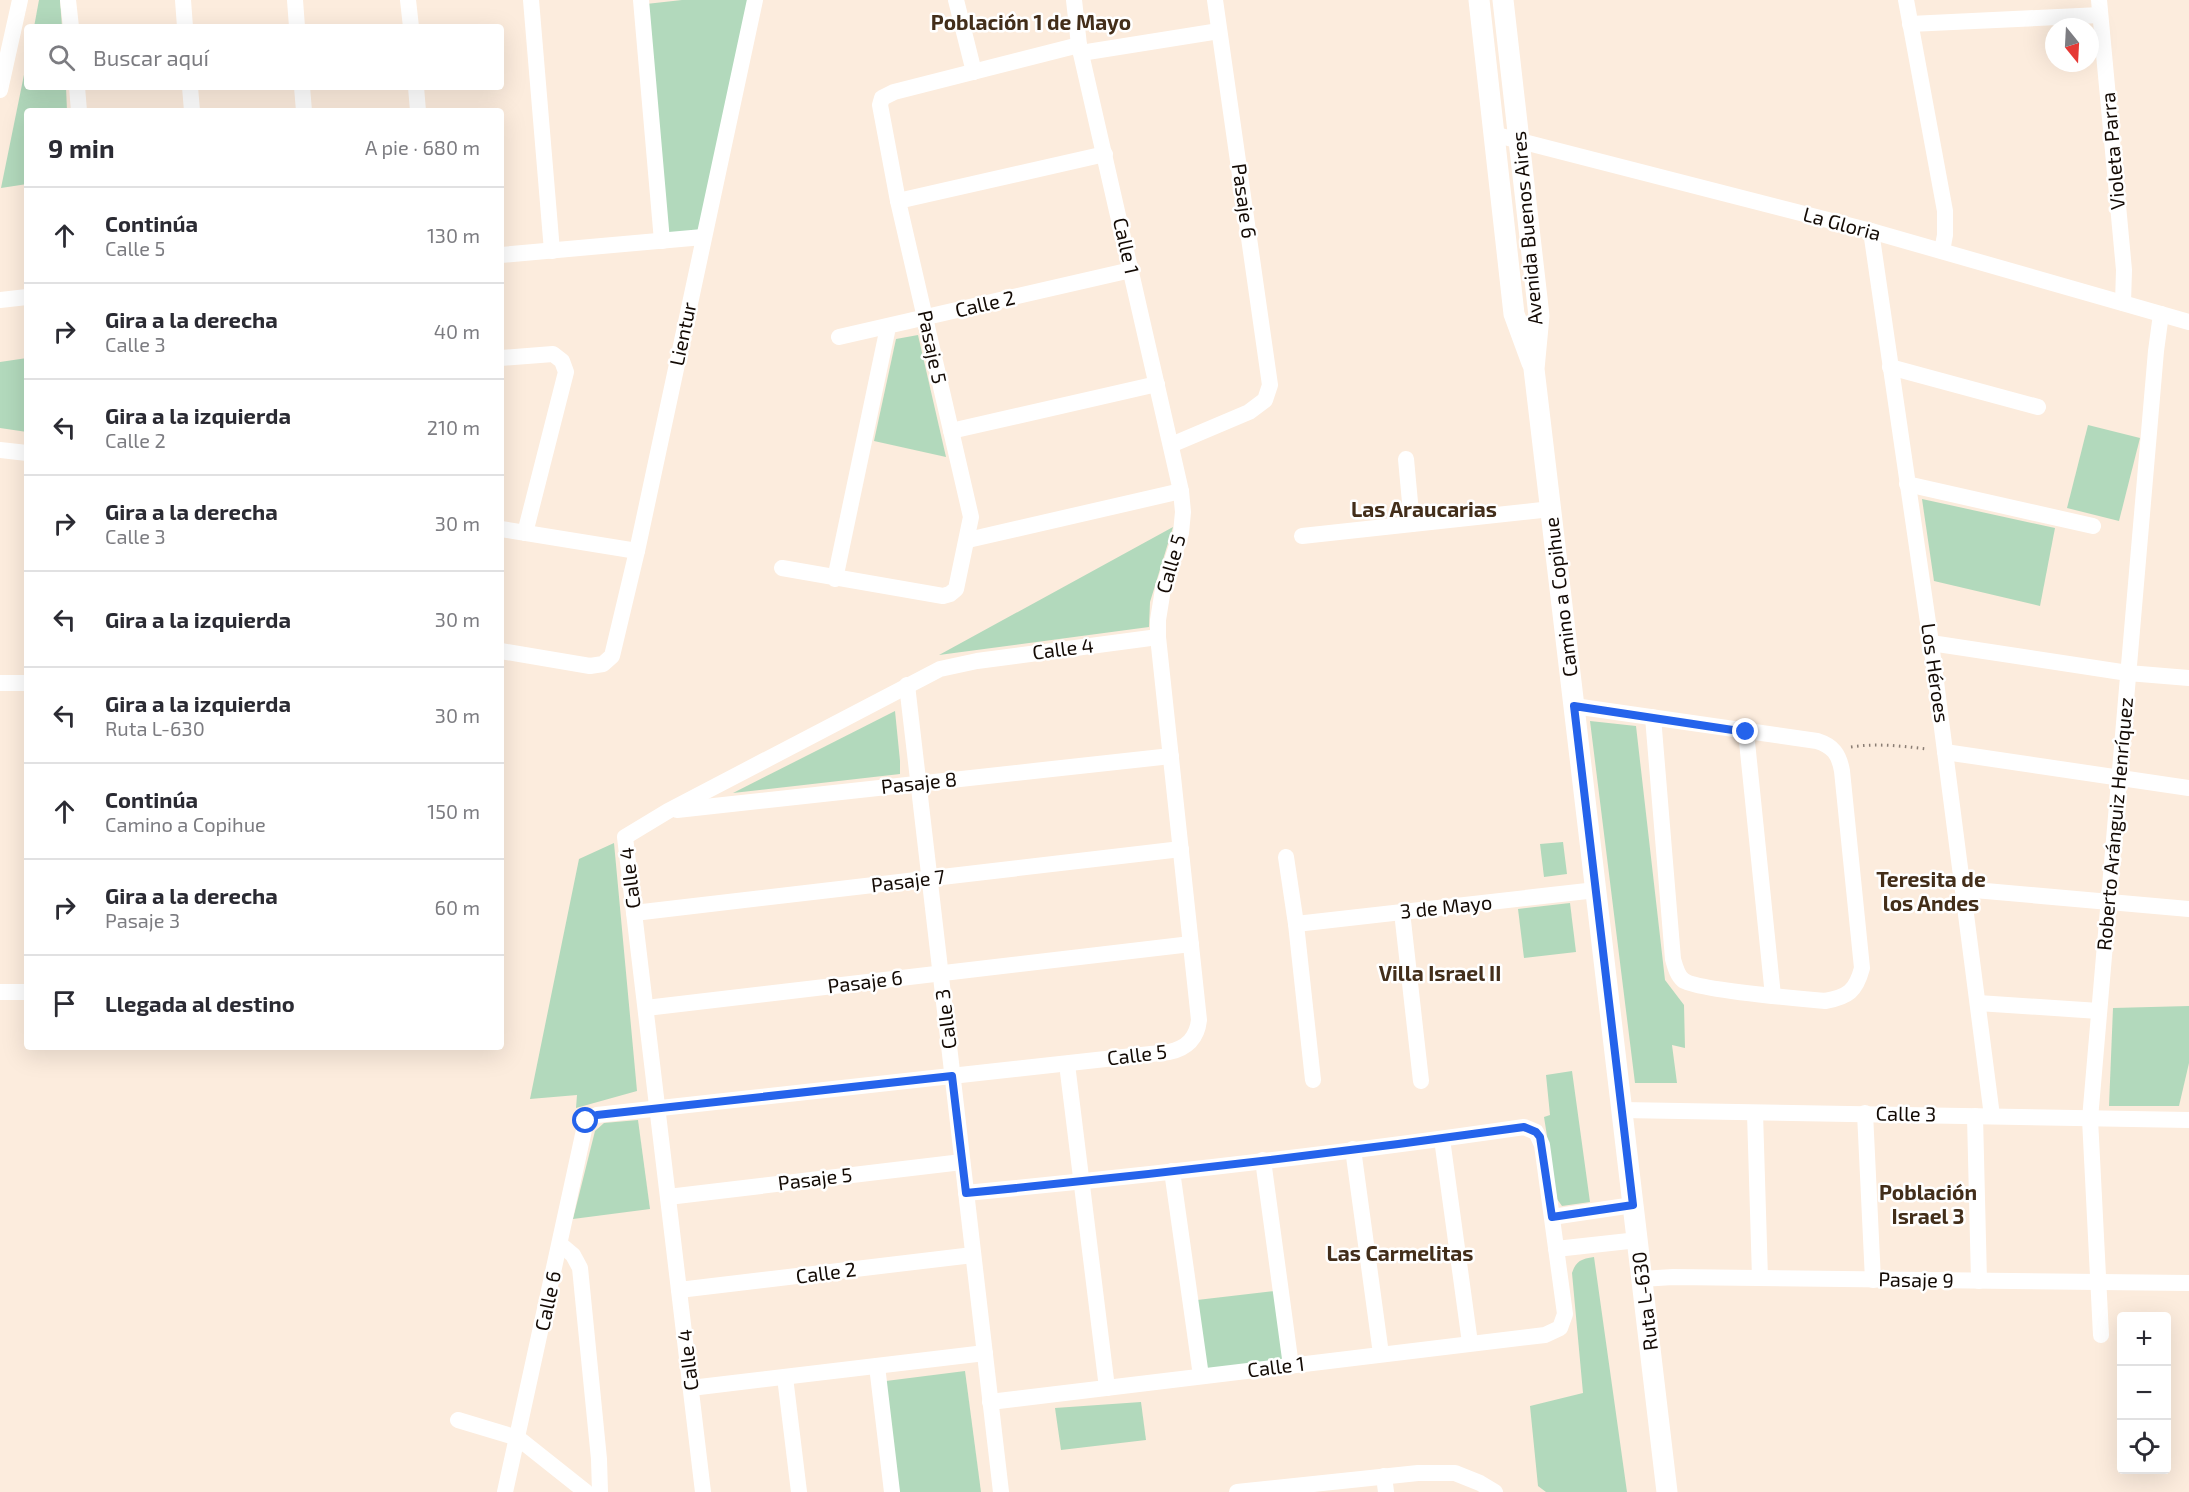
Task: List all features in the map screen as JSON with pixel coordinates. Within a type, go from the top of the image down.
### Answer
[{"type":"street","points":[[0,90],[20,0]]},
{"type":"street","points":[[68,0],[71,24]]},
{"type":"street","points":[[183,0],[185,24]]},
{"type":"street","points":[[295,0],[297,24]]},
{"type":"street","points":[[408,0],[411,24]]},
{"type":"street","points":[[531,0],[552,251]]},
{"type":"street","points":[[641,0],[662,241]]},
{"type":"street","name":"Lientur","points":[[504,652],[590,666],[603,664],[612,656],[637,551],[755,0]]},
{"type":"street","points":[[956,0],[974,72],[1080,49],[1219,32]]},
{"type":"street","name":"Calle 1","points":[[1074,0],[1080,49],[1181,491]]},
{"type":"street","name":"Pasaje 6","points":[[1171,445],[1249,412],[1265,400],[1270,385],[1215,0]]},
{"type":"street","name":"Avenida Buenos Aires","points":[[1479,0],[1514,314],[1534,369]]},
{"type":"street","name":"Avenida Buenos Aires","points":[[1503,0],[1539,316],[1534,369]]},
{"type":"street","points":[[1906,0],[1945,211],[1942,251]]},
{"type":"street","points":[[1910,24],[2100,7]]},
{"type":"street","name":"Violeta Parra","points":[[2100,7],[2124,270],[2123,303]]},
{"type":"street","name":"Pasaje 5","points":[[835,579],[943,596],[956,589],[971,517],[879,111],[882,98],[894,92],[974,72]]},
{"type":"street","points":[[76,90],[79,108]]},
{"type":"street","points":[[190,90],[192,108]]},
{"type":"street","points":[[302,90],[304,108]]},
{"type":"street","points":[[416,90],[418,108]]},
{"type":"street","name":"La Gloria","points":[[1493,134],[1871,231],[2189,322]]},
{"type":"street","points":[[898,201],[1105,154]]},
{"type":"street","name":"Los Héroes","points":[[1871,231],[1931,644],[1992,1116]]},
{"type":"street","points":[[504,255],[704,237]]},
{"type":"street","name":"Calle 2","points":[[839,338],[1131,270]]},
{"type":"street","points":[[0,300],[24,297]]},
{"type":"street","name":"Roberto Aránguiz Henríquez","points":[[2101,1335],[2090,1119],[2161,314]]},
{"type":"street","points":[[782,568],[835,579],[888,327]]},
{"type":"street","points":[[504,358],[554,354],[562,361],[566,372],[525,532]]},
{"type":"street","points":[[1890,368],[2038,407]]},
{"type":"street","name":"Camino a Copihue","points":[[1534,369],[1622,1110]]},
{"type":"street","points":[[951,431],[1157,384]]},
{"type":"street","points":[[0,450],[24,453]]},
{"type":"street","points":[[1406,459],[1412,524]]},
{"type":"street","points":[[1907,484],[2093,526]]},
{"type":"street","points":[[968,540],[1181,491]]},
{"type":"street","name":"Calle 5","points":[[597,1115],[1169,1052],[1191,1041],[1200,1020],[1158,637],[1162,589],[1181,532],[1183,512],[1181,491]]},
{"type":"street","points":[[1302,536],[1551,510]]},
{"type":"street","points":[[504,529],[637,551]]},
{"type":"street","name":"Calle 4","points":[[703,1492],[625,837],[668,811],[940,669],[960,663],[1158,637]]},
{"type":"street","points":[[1931,644],[2128,673],[2189,678]]},
{"type":"street","points":[[0,683],[24,683]]},
{"type":"street","name":"Calle 3","points":[[907,685],[1001,1492]]},
{"type":"street","points":[[1574,706],[1653,717],[1746,732],[1817,741],[1834,750],[1840,760],[1842,771],[1862,968],[1858,983],[1849,993],[1840,999],[1825,1001],[1704,987],[1683,980],[1672,959],[1653,717]]},
{"type":"street","points":[[1746,732],[1773,996]]},
{"type":"street","points":[[1945,752],[2189,788]]},
{"type":"street","name":"Pasaje 8","points":[[668,811],[1171,756]]},
{"type":"street","name":"Pasaje 7","points":[[634,913],[1181,849]]},
{"type":"street","points":[[1286,857],[1296,924],[1313,1080]]},
{"type":"street","points":[[1963,889],[2189,909]]},
{"type":"street","name":"3 de Mayo","points":[[1296,924],[1596,891]]},
{"type":"street","points":[[1402,912],[1421,1081]]},
{"type":"street","name":"Pasaje 6","points":[[646,1008],[1191,944]]},
{"type":"street","points":[[0,992],[24,992]]},
{"type":"street","points":[[1978,1003],[2099,1011]]},
{"type":"street","points":[[1067,1064],[1107,1388]]},
{"type":"street","name":"Calle 3","points":[[1622,1110],[2189,1120]]},
{"type":"street","name":"Ruta L-630","points":[[1622,1110],[1667,1492]]},
{"type":"street","points":[[1755,1113],[1760,1278]]},
{"type":"street","points":[[1865,1113],[1873,1280]]},
{"type":"street","name":"Calle 6","points":[[505,1492],[586,1121],[597,1115]]},
{"type":"street","points":[[1975,1116],[1979,1281]]},
{"type":"street","points":[[966,1193],[1080,1182],[1442,1139],[1524,1127],[1536,1132],[1542,1145],[1556,1249],[1638,1240]]},
{"type":"street","points":[[1442,1139],[1470,1343]]},
{"type":"street","points":[[1353,1149],[1381,1354]]},
{"type":"street","points":[[1263,1160],[1291,1366]]},
{"type":"street","name":"Pasaje 5","points":[[668,1197],[962,1162]]},
{"type":"street","points":[[1172,1171],[1201,1376]]},
{"type":"street","points":[[1552,1217],[1633,1205]]},
{"type":"street","points":[[560,1244],[573,1255],[580,1268],[599,1459],[600,1492]]},
{"type":"street","name":"Calle 1","points":[[990,1402],[1545,1335],[1560,1328],[1565,1314],[1556,1249]]},
{"type":"street","name":"Calle 2","points":[[679,1290],[973,1256]]},
{"type":"street","name":"Pasaje 9","points":[[1642,1279],[1760,1278],[2189,1283]]},
{"type":"street","points":[[691,1388],[985,1353]]},
{"type":"street","points":[[877,1366],[892,1492]]},
{"type":"street","points":[[785,1377],[799,1492]]},
{"type":"street","points":[[458,1420],[518,1438],[586,1492]]},
{"type":"street","points":[[1237,1492],[1385,1484],[1418,1473],[1455,1473],[1480,1488],[1496,1492]]},
{"type":"path","points":[[1834,750],[1872,744],[1894,744],[1945,752]]},
{"type":"green space","points":[[39,0],[60,0],[62,24],[35,24]]},
{"type":"green space","points":[[682,0],[750,0],[700,232],[667,235],[646,4]]},
{"type":"green space","points":[[24,75],[24,90],[66,90],[67,108],[24,108],[24,184],[1,188]]},
{"type":"green space","points":[[918,335],[946,457],[874,441],[896,339]]},
{"type":"green space","points":[[24,358],[24,432],[0,428],[0,362]]},
{"type":"green space","points":[[2088,425],[2140,438],[2119,521],[2067,508]]},
{"type":"green space","points":[[1922,499],[2055,528],[2040,606],[1934,581]]},
{"type":"green space","points":[[1173,527],[1150,602],[1149,627],[939,655]]},
{"type":"green space","points":[[895,711],[900,774],[733,793]]},
{"type":"green space","points":[[1590,721],[1636,726],[1665,980],[1684,1005],[1685,1048],[1672,1045],[1677,1083],[1635,1083]]},
{"type":"green space","points":[[1563,842],[1567,874],[1544,877],[1540,844]]},
{"type":"green space","points":[[614,843],[637,1091],[576,1108],[577,1095],[530,1099],[579,859]]},
{"type":"green space","points":[[1570,903],[1576,952],[1524,958],[1518,909]]},
{"type":"green space","points":[[2189,1006],[2189,1063],[2179,1106],[2109,1106],[2113,1008]]},
{"type":"green space","points":[[1572,1071],[1590,1202],[1562,1206],[1557,1199],[1544,1117],[1550,1115],[1546,1075]]},
{"type":"green space","points":[[638,1120],[650,1209],[573,1219],[595,1131],[604,1123]]},
{"type":"green space","points":[[1594,1257],[1627,1492],[1546,1492],[1538,1486],[1530,1406],[1583,1393],[1572,1273],[1580,1261]]},
{"type":"green space","points":[[1275,1291],[1285,1360],[1205,1371],[1197,1300]]},
{"type":"green space","points":[[965,1371],[981,1492],[899,1492],[886,1381]]},
{"type":"green space","points":[[1141,1402],[1146,1440],[1061,1450],[1055,1408]]},
{"type":"district","name":"Población 1 de Mayo","points":[[1031,23]]},
{"type":"district","name":"Las Araucarias","points":[[1424,510]]},
{"type":"district","name":"Teresita de los Andes","points":[[1931,892]]},
{"type":"district","name":"Villa Israel II","points":[[1440,974]]},
{"type":"district","name":"Población Israel 3","points":[[1928,1205]]},
{"type":"district","name":"Las Carmelitas","points":[[1400,1254]]},
{"type":"route","points":[[586,1121],[597,1115],[952,1076],[966,1193],[1080,1182],[1442,1139],[1524,1127],[1536,1132],[1540,1137],[1552,1217],[1633,1205],[1574,706],[1746,732]]}]
